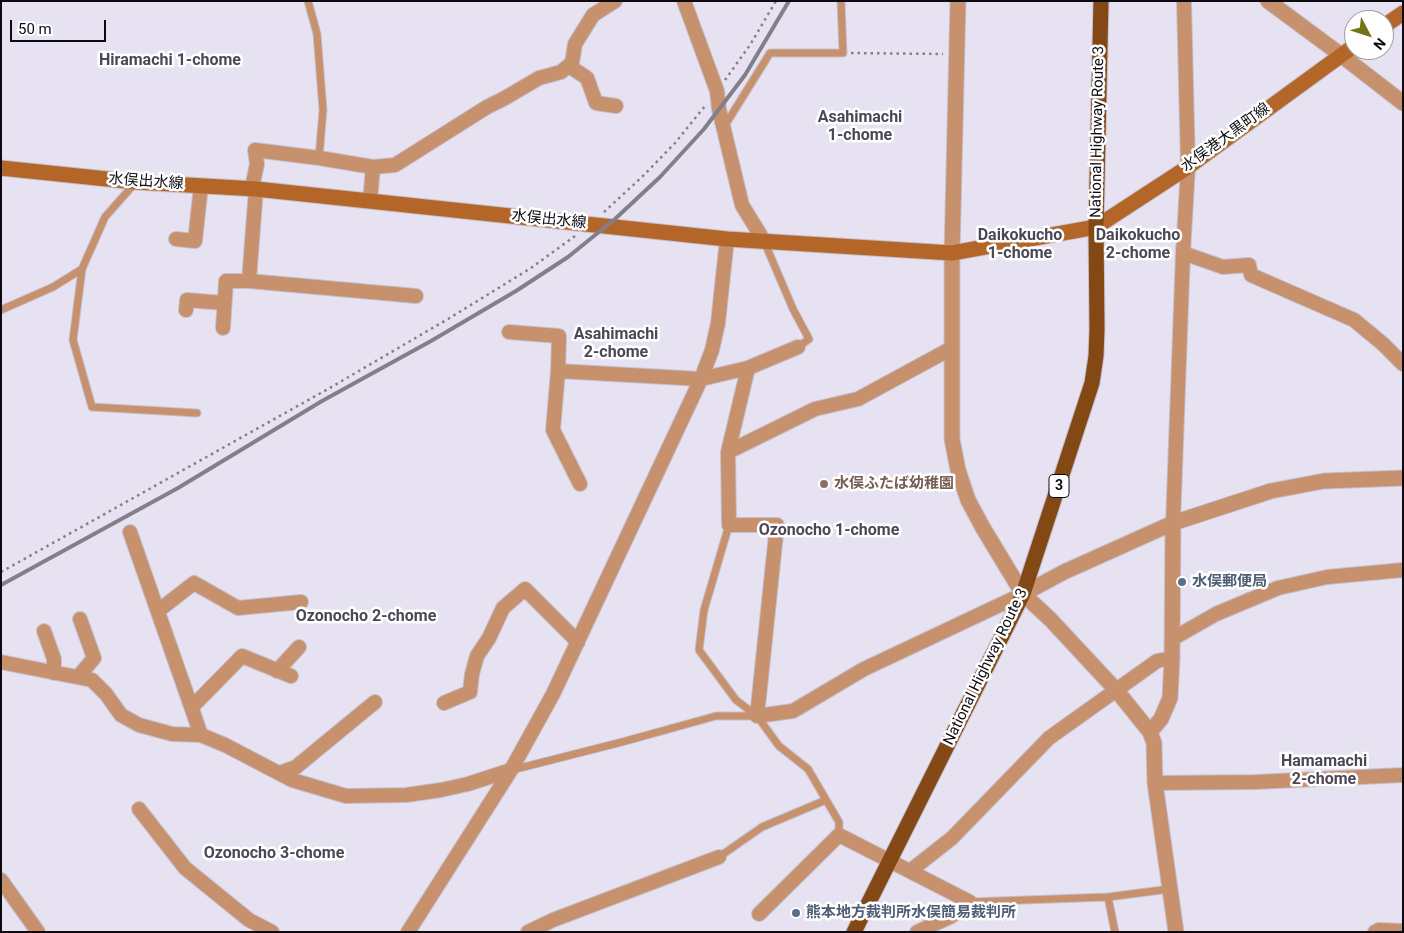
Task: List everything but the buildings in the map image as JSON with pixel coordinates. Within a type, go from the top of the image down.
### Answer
[{"type":"highway","name":"National Highway Route 3","points":[[854,932],[1024,594],[1092,383],[1097,329],[1096,227],[1101,1]]},
{"type":"main road","name":"水俣港大黒町線","points":[[1096,227],[1188,166],[1344,54]]},
{"type":"main road","name":"水俣出水線","points":[[1,168],[136,182],[254,189],[727,239],[952,252],[1096,227]]},
{"type":"street","points":[[249,281],[257,164],[255,150],[373,167],[395,166],[487,107],[539,78],[561,72],[572,63],[575,44],[594,15],[614,1]]},
{"type":"street","points":[[684,1],[718,91],[724,128],[742,205],[764,241]]},
{"type":"street","points":[[958,1],[952,252],[952,440],[958,470],[968,500],[1024,594],[1050,618],[1117,690],[1150,732],[1154,743],[1155,783],[1176,932]]},
{"type":"street","points":[[1150,732],[1161,719],[1170,698],[1172,658],[1173,523],[1182,253],[1188,166],[1184,1]]},
{"type":"street","points":[[1268,1],[1344,48]]},
{"type":"street","points":[[1357,60],[1403,104]]},
{"type":"street","points":[[568,66],[587,78],[596,103],[616,106]]},
{"type":"street","points":[[370,201],[373,167]]},
{"type":"street","points":[[176,239],[195,241],[200,186]]},
{"type":"street","points":[[408,932],[511,770],[553,694],[702,379],[712,350],[718,323],[727,239]]},
{"type":"street","points":[[1182,253],[1222,267],[1250,265],[1251,275],[1354,320],[1384,344],[1403,364]]},
{"type":"street","points":[[223,328],[226,282],[249,281],[416,296]]},
{"type":"street","points":[[186,300],[224,303]]},
{"type":"street","points":[[509,332],[559,336],[553,430],[580,484]]},
{"type":"street","points":[[558,371],[702,379],[748,368],[798,347]]},
{"type":"street","points":[[728,452],[815,409],[858,399],[952,348]]},
{"type":"street","points":[[748,368],[728,452],[729,525],[777,525],[757,716],[794,711],[864,670],[1024,594],[1064,572],[1173,523],[1271,491],[1324,481],[1403,478]]},
{"type":"street","points":[[130,532],[201,735]]},
{"type":"street","points":[[1172,639],[1216,614],[1278,588],[1327,577],[1403,570]]},
{"type":"street","points":[[158,611],[194,583],[238,608],[301,602]]},
{"type":"street","points":[[444,703],[470,692],[477,656],[489,638],[503,608],[524,589],[578,642]]},
{"type":"street","points":[[78,677],[94,658],[80,619]]},
{"type":"street","points":[[44,631],[54,659],[54,673]]},
{"type":"street","points":[[277,671],[299,647]]},
{"type":"street","points":[[192,707],[242,656],[291,676]]},
{"type":"street","points":[[910,871],[952,838],[1049,738],[1157,661],[1172,658]]},
{"type":"street","points":[[1,662],[92,680],[106,694],[121,715],[139,725],[172,734],[201,735],[225,745],[292,780],[346,796],[406,795],[441,790],[468,784],[511,770]]},
{"type":"street","points":[[279,773],[296,767],[374,702]]},
{"type":"street","points":[[1155,783],[1255,782],[1403,775]]},
{"type":"street","points":[[138,809],[185,868],[249,920],[272,932]]},
{"type":"street","points":[[759,914],[839,835],[970,902],[950,917],[917,932]]},
{"type":"street","points":[[528,932],[552,920],[719,858]]},
{"type":"street","points":[[1,880],[38,932]]},
{"type":"street","points":[[1375,932],[1379,930],[1403,931]]},
{"type":"lane","points":[[308,1],[317,34],[322,101],[319,158]]},
{"type":"lane","points":[[724,128],[770,53],[843,53],[841,1]]},
{"type":"lane","points":[[136,182],[105,217],[82,270],[72,340],[92,407],[197,413]]},
{"type":"lane","points":[[764,241],[792,309],[809,339],[798,347]]},
{"type":"lane","points":[[1,310],[53,287],[82,270]]},
{"type":"lane","points":[[729,525],[704,610],[699,650],[736,700],[757,716],[779,746],[808,770],[839,822],[839,835]]},
{"type":"lane","points":[[511,770],[716,716],[757,716]]},
{"type":"lane","points":[[719,858],[762,827],[826,800]]},
{"type":"lane","points":[[970,902],[1108,897],[1170,890]]},
{"type":"lane","points":[[1108,897],[1115,932]]},
{"type":"path","points":[[1,572],[328,389],[448,319],[566,244],[642,176],[674,143],[718,91],[750,45],[776,1]]},
{"type":"path","points":[[843,53],[957,54]]},
{"type":"railway","points":[[1,585],[178,488],[322,401],[431,341],[516,291],[568,257],[615,219],[660,177],[704,129],[745,75],[789,1]]},
{"type":"place","name":"水俣ふたば幼稚園","points":[[824,484]]},
{"type":"place","name":"水俣郵便局","points":[[1182,582]]},
{"type":"place","name":"熊本地方裁判所水俣簡易裁判所","points":[[796,913]]},
{"type":"district","name":"Hiramachi 1-chome","points":[[170,61]]},
{"type":"district","name":"Asahimachi 1-chome","points":[[860,127]]},
{"type":"district","name":"Daikokucho 1-chome","points":[[1020,245]]},
{"type":"district","name":"Daikokucho 2-chome","points":[[1138,245]]},
{"type":"district","name":"Asahimachi 2-chome","points":[[616,344]]},
{"type":"district","name":"Ozonocho 1-chome","points":[[829,531]]},
{"type":"district","name":"Ozonocho 2-chome","points":[[366,617]]},
{"type":"district","name":"Hamamachi 2-chome","points":[[1324,771]]},
{"type":"district","name":"Ozonocho 3-chome","points":[[274,854]]}]
